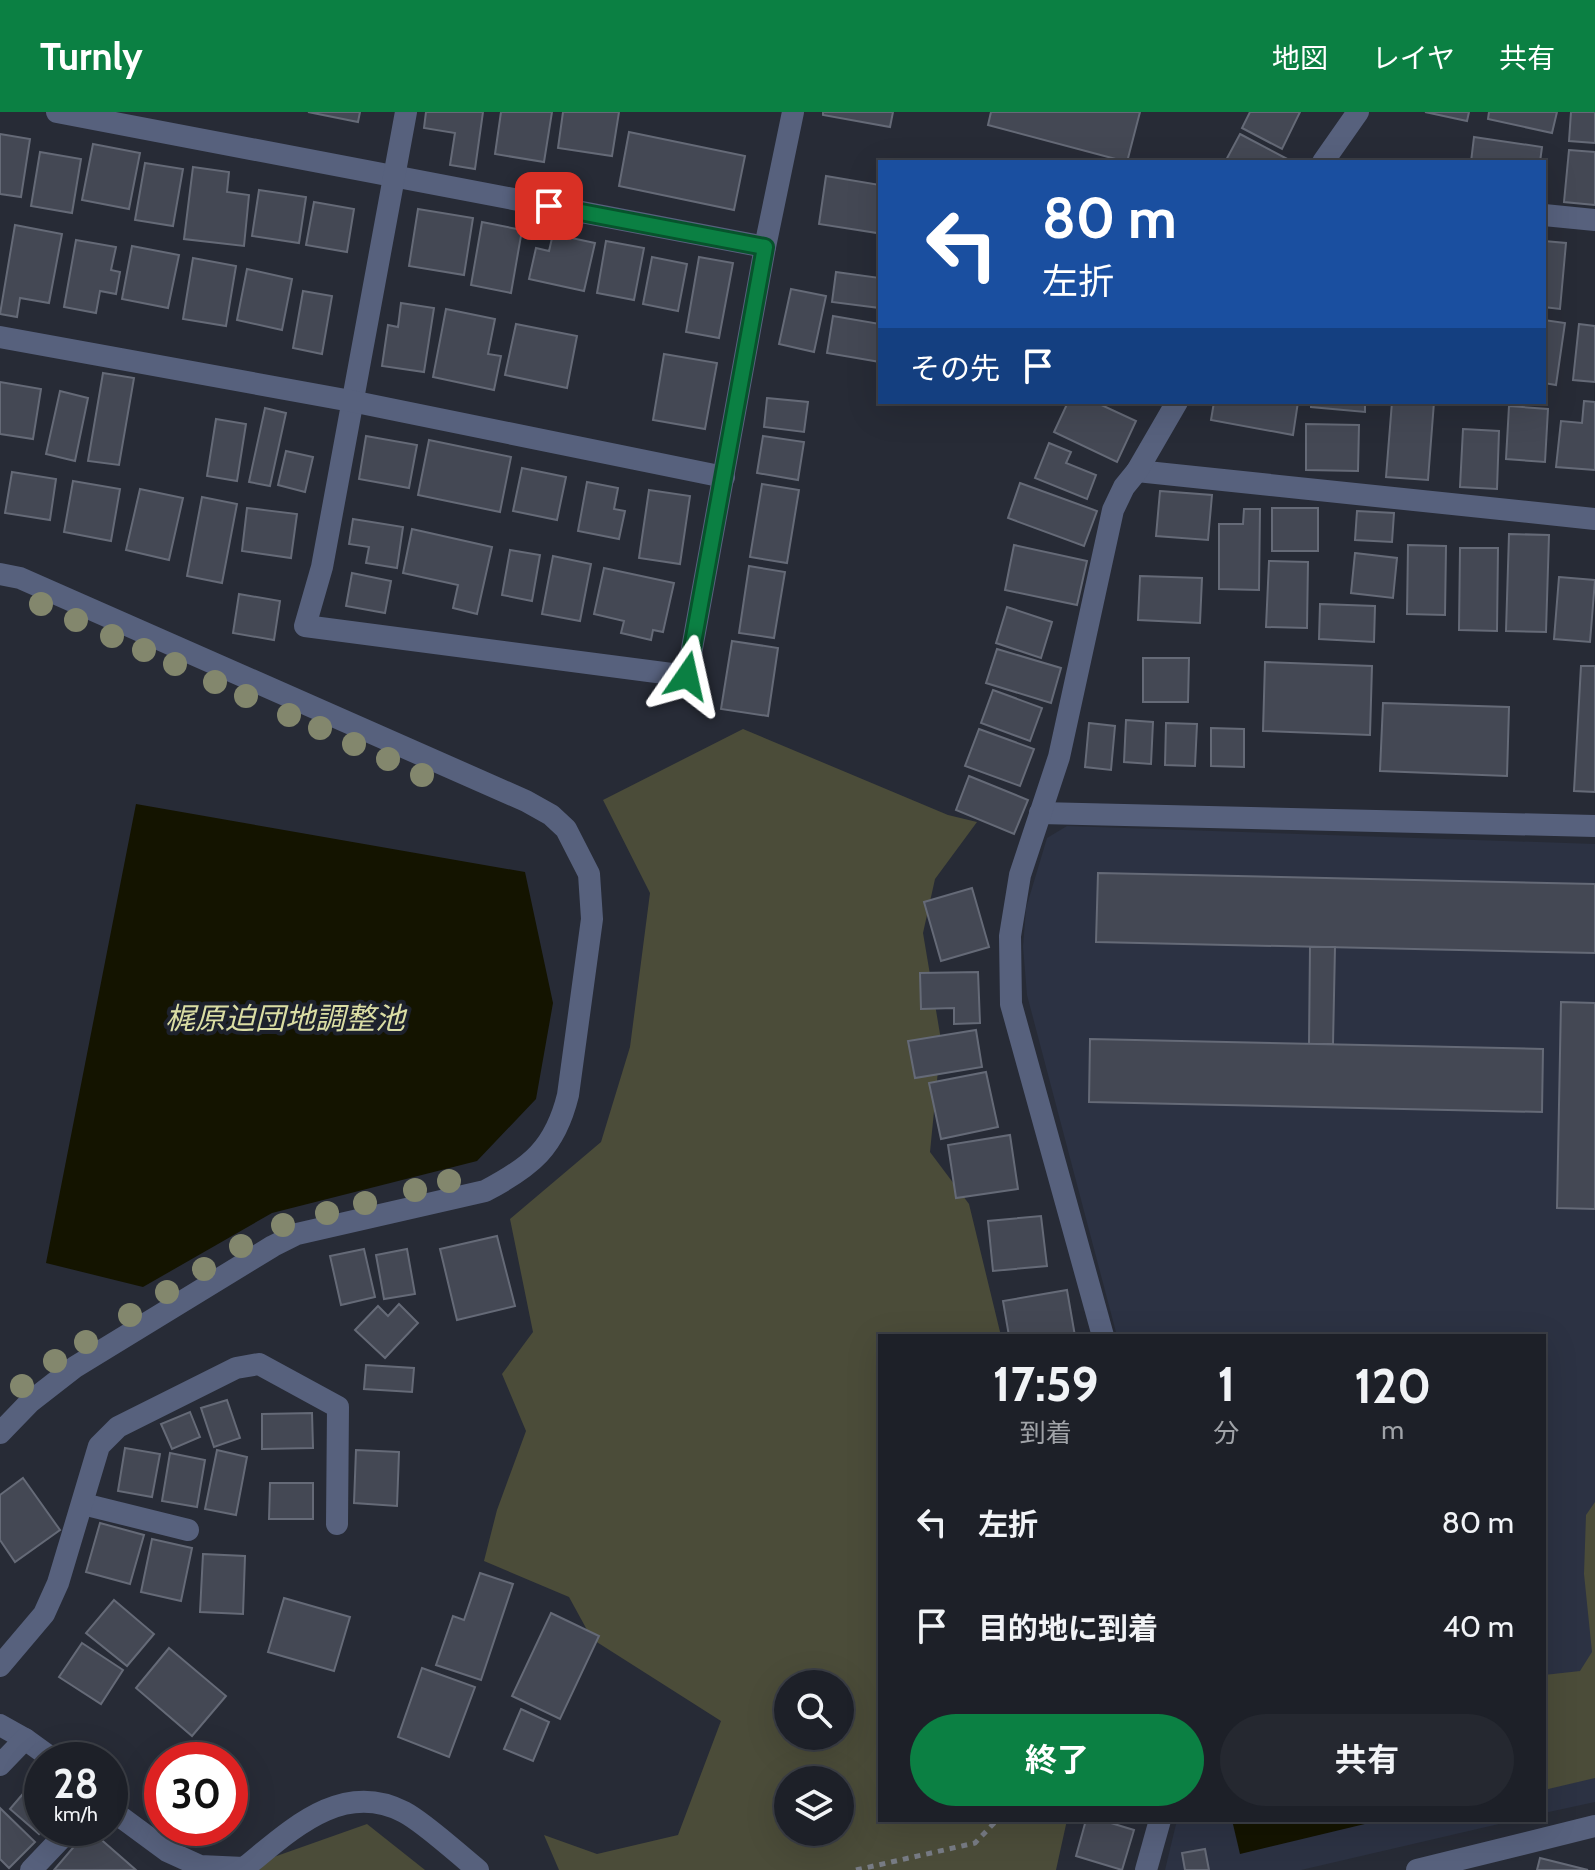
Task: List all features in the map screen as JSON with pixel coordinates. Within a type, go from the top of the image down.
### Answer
[{"type":"street","points":[[57,112],[765,247]]},
{"type":"street","points":[[406,112],[322,567],[305,626],[687,676],[765,247],[793,112]]},
{"type":"street","points":[[1324,160],[1358,112]]},
{"type":"street","points":[[1546,215],[1595,220]]},
{"type":"street","points":[[0,337],[351,401],[724,477]]},
{"type":"street","points":[[1102,1334],[1011,1004],[1010,936],[1020,875],[1059,757],[1113,510],[1176,404]]},
{"type":"street","points":[[1137,471],[1595,519]]},
{"type":"street","points":[[0,574],[20,578],[526,801],[551,815],[566,829],[589,874],[592,909],[568,1095],[562,1120],[552,1140],[534,1159],[512,1177],[485,1191],[297,1234],[273,1246],[64,1375],[30,1402],[0,1433]]},
{"type":"street","points":[[1040,813],[1595,826]]},
{"type":"street","points":[[0,1666],[44,1614],[58,1583],[99,1446],[118,1427],[236,1368],[259,1364],[338,1407],[337,1524]]},
{"type":"street","points":[[83,1504],[188,1530]]},
{"type":"street","points":[[0,1725],[29,1742]]},
{"type":"street","points":[[0,1765],[25,1739]]},
{"type":"street","points":[[128,1822],[167,1851],[200,1866],[244,1868],[308,1817],[340,1803],[373,1803],[404,1811],[478,1870]]},
{"type":"street","points":[[1146,1870],[1159,1822]]},
{"type":"street","points":[[1417,1870],[1595,1826]]},
{"type":"street","points":[[31,1870],[54,1846]]},
{"type":"path","points":[[856,1870],[975,1843],[995,1822]]},
{"type":"shaded area","points":[[743,729],[948,815],[977,822],[935,879],[923,933],[941,1040],[930,1152],[969,1204],[1001,1334],[878,1334],[878,1822],[1067,1822],[1056,1870],[559,1870],[544,1835],[597,1854],[678,1835],[721,1721],[592,1639],[569,1597],[484,1561],[497,1510],[526,1431],[502,1374],[533,1332],[510,1219],[601,1142],[630,1047],[650,893],[603,800]]},
{"type":"shaded area","points":[[1067,826],[1595,844],[1595,1802],[1546,1813],[1546,1334],[1116,1334],[1027,995],[1023,947],[1026,908],[1047,838]]},
{"type":"shaded area","points":[[1595,1502],[1595,1778],[1546,1790],[1546,1675],[1580,1671],[1592,1652],[1584,1574],[1586,1515]]},
{"type":"shaded area","points":[[1177,1822],[1507,1822],[1301,1870],[1165,1870]]},
{"type":"shaded area","points":[[367,1824],[425,1870],[237,1870]]},
{"type":"water","name":"梶原迫団地調整池","points":[[136,804],[525,872],[553,1003],[536,1099],[477,1161],[272,1213],[143,1287],[46,1263]]},
{"type":"water","points":[[1232,1822],[1369,1822],[1369,1823],[1240,1854]]},
{"type":"building","points":[[308,112],[360,112],[358,122]]},
{"type":"building","points":[[426,112],[483,112],[475,169],[450,165],[455,133],[424,128]]},
{"type":"building","points":[[501,112],[552,112],[544,162],[495,154]]},
{"type":"building","points":[[563,112],[619,112],[612,156],[558,148]]},
{"type":"building","points":[[823,112],[893,112],[890,127],[823,115]]},
{"type":"building","points":[[991,112],[1140,112],[1128,160],[988,125]]},
{"type":"building","points":[[1250,112],[1300,112],[1282,149],[1242,128]]},
{"type":"building","points":[[1425,112],[1469,112],[1467,121]]},
{"type":"building","points":[[1489,112],[1557,112],[1552,133],[1488,119]]},
{"type":"building","points":[[1571,112],[1595,112],[1595,143],[1569,141]]},
{"type":"building","points":[[629,132],[745,156],[734,210],[619,186]]},
{"type":"building","points":[[0,134],[30,139],[21,197],[0,194]]},
{"type":"building","points":[[1240,134],[1289,160],[1226,160]]},
{"type":"building","points":[[1474,137],[1542,147],[1540,160],[1471,160]]},
{"type":"building","points":[[93,144],[140,153],[129,209],[82,200]]},
{"type":"building","points":[[1569,150],[1595,152],[1595,205],[1564,202]]},
{"type":"building","points":[[40,152],[81,159],[72,213],[31,206]]},
{"type":"building","points":[[145,163],[183,169],[173,226],[135,220]]},
{"type":"building","points":[[193,167],[229,172],[227,192],[249,195],[244,246],[184,239]]},
{"type":"building","points":[[826,176],[878,185],[877,233],[819,224]]},
{"type":"building","points":[[259,190],[306,197],[299,243],[252,236]]},
{"type":"building","points":[[314,202],[354,209],[347,252],[306,245]]},
{"type":"building","points":[[418,209],[473,218],[464,275],[409,266]]},
{"type":"building","points":[[482,222],[522,230],[511,293],[471,285]]},
{"type":"building","points":[[15,225],[62,234],[49,303],[20,298],[17,317],[0,314]]},
{"type":"building","points":[[553,234],[595,243],[584,291],[529,279],[536,248],[549,251]]},
{"type":"building","points":[[76,240],[116,247],[111,270],[120,272],[116,294],[100,291],[96,313],[64,307]]},
{"type":"building","points":[[606,241],[644,248],[634,300],[597,293]]},
{"type":"building","points":[[1546,241],[1566,243],[1560,309],[1546,307]]},
{"type":"building","points":[[132,246],[179,255],[168,308],[122,299]]},
{"type":"building","points":[[652,257],[687,264],[678,311],[643,304]]},
{"type":"building","points":[[699,257],[733,263],[719,338],[686,332]]},
{"type":"building","points":[[193,258],[236,266],[226,326],[183,319]]},
{"type":"building","points":[[247,269],[292,279],[282,330],[237,320]]},
{"type":"building","points":[[836,272],[878,278],[878,308],[832,302]]},
{"type":"building","points":[[791,289],[826,296],[814,352],[779,344]]},
{"type":"building","points":[[303,291],[332,296],[322,354],[293,348]]},
{"type":"building","points":[[401,303],[434,308],[424,372],[382,366],[388,325],[398,327]]},
{"type":"building","points":[[446,309],[495,319],[488,354],[501,356],[494,390],[433,377]]},
{"type":"building","points":[[833,316],[878,324],[878,362],[827,353]]},
{"type":"building","points":[[1546,320],[1565,323],[1556,385],[1546,383]]},
{"type":"building","points":[[516,324],[577,336],[567,388],[505,375]]},
{"type":"building","points":[[1579,324],[1595,326],[1595,382],[1573,380]]},
{"type":"building","points":[[664,354],[717,363],[705,429],[653,420]]},
{"type":"building","points":[[103,373],[134,378],[119,465],[88,461]]},
{"type":"building","points":[[0,382],[41,389],[33,439],[0,434]]},
{"type":"building","points":[[60,391],[88,398],[75,461],[46,454]]},
{"type":"building","points":[[767,398],[808,402],[804,432],[764,427]]},
{"type":"building","points":[[1584,401],[1595,402],[1595,470],[1556,467],[1561,421],[1582,423]]},
{"type":"building","points":[[1067,404],[1099,404],[1136,421],[1117,462],[1054,432]]},
{"type":"building","points":[[1214,404],[1298,404],[1293,435],[1211,420]]},
{"type":"building","points":[[1311,404],[1365,404],[1365,412],[1311,407]]},
{"type":"building","points":[[1392,404],[1434,404],[1428,480],[1386,477]]},
{"type":"building","points":[[1509,406],[1548,409],[1545,462],[1506,459]]},
{"type":"building","points":[[265,408],[286,413],[270,486],[249,482]]},
{"type":"building","points":[[216,419],[246,424],[237,481],[207,476]]},
{"type":"building","points":[[1306,424],[1359,425],[1358,471],[1306,470]]},
{"type":"building","points":[[1463,429],[1499,431],[1497,489],[1460,487]]},
{"type":"building","points":[[366,436],[417,445],[409,488],[359,479]]},
{"type":"building","points":[[763,436],[804,442],[798,480],[757,473]]},
{"type":"building","points":[[429,440],[511,457],[500,512],[418,495]]},
{"type":"building","points":[[1049,443],[1071,452],[1066,463],[1096,475],[1087,499],[1035,478]]},
{"type":"building","points":[[286,451],[313,457],[305,492],[278,485]]},
{"type":"building","points":[[522,468],[566,477],[557,520],[513,511]]},
{"type":"building","points":[[12,472],[56,479],[50,520],[5,513]]},
{"type":"building","points":[[73,481],[120,489],[111,541],[64,532]]},
{"type":"building","points":[[587,482],[618,488],[614,509],[625,511],[619,539],[578,531]]},
{"type":"building","points":[[1020,483],[1097,511],[1084,546],[1008,518]]},
{"type":"building","points":[[762,484],[799,490],[787,563],[750,557]]},
{"type":"building","points":[[140,489],[183,498],[169,560],[126,550]]},
{"type":"building","points":[[649,490],[690,496],[680,564],[639,558]]},
{"type":"building","points":[[1160,491],[1212,495],[1208,540],[1156,536]]},
{"type":"building","points":[[202,497],[237,504],[222,583],[187,576]]},
{"type":"building","points":[[247,508],[297,514],[291,558],[242,551]]},
{"type":"building","points":[[1272,508],[1318,508],[1318,551],[1272,551]]},
{"type":"building","points":[[1244,509],[1260,509],[1259,590],[1219,589],[1219,524],[1243,524]]},
{"type":"building","points":[[1357,511],[1394,513],[1392,542],[1355,540]]},
{"type":"building","points":[[353,519],[403,527],[397,568],[366,563],[369,547],[349,544]]},
{"type":"building","points":[[412,529],[492,547],[477,614],[453,608],[458,585],[403,573]]},
{"type":"building","points":[[1509,534],[1549,535],[1546,632],[1506,631]]},
{"type":"building","points":[[1014,545],[1087,561],[1077,605],[1005,590]]},
{"type":"building","points":[[1408,545],[1446,546],[1445,615],[1407,614]]},
{"type":"building","points":[[1460,548],[1498,548],[1497,631],[1459,630]]},
{"type":"building","points":[[510,550],[540,555],[532,601],[502,595]]},
{"type":"building","points":[[1355,553],[1397,558],[1393,598],[1351,593]]},
{"type":"building","points":[[553,556],[591,564],[580,621],[542,614]]},
{"type":"building","points":[[1269,561],[1308,562],[1307,628],[1266,627]]},
{"type":"building","points":[[749,566],[785,572],[774,638],[739,633]]},
{"type":"building","points":[[604,568],[674,583],[663,632],[653,630],[651,640],[621,633],[624,621],[594,614]]},
{"type":"building","points":[[352,573],[391,581],[385,613],[346,606]]},
{"type":"building","points":[[1140,576],[1202,578],[1200,623],[1138,620]]},
{"type":"building","points":[[1559,577],[1595,580],[1590,642],[1554,639]]},
{"type":"building","points":[[239,594],[280,601],[274,640],[233,633]]},
{"type":"building","points":[[1320,604],[1375,606],[1374,642],[1319,639]]},
{"type":"building","points":[[1007,607],[1052,622],[1041,658],[996,643]]},
{"type":"building","points":[[732,641],[778,648],[768,716],[721,709]]},
{"type":"building","points":[[997,649],[1061,668],[1051,703],[986,683]]},
{"type":"building","points":[[1143,658],[1189,658],[1188,702],[1143,702]]},
{"type":"building","points":[[1265,662],[1372,666],[1370,735],[1263,731]]},
{"type":"building","points":[[1581,666],[1595,666],[1595,792],[1574,791]]},
{"type":"building","points":[[993,690],[1042,708],[1030,741],[981,723]]},
{"type":"building","points":[[1383,703],[1509,707],[1507,776],[1380,771]]},
{"type":"building","points":[[1126,720],[1153,722],[1151,764],[1124,762]]},
{"type":"building","points":[[1089,723],[1115,726],[1111,770],[1085,767]]},
{"type":"building","points":[[1166,723],[1197,724],[1195,766],[1165,765]]},
{"type":"building","points":[[1211,728],[1244,729],[1244,767],[1211,766]]},
{"type":"building","points":[[979,729],[1034,749],[1020,786],[965,766]]},
{"type":"building","points":[[969,776],[1028,800],[1014,834],[956,810]]},
{"type":"building","points":[[1098,873],[1595,884],[1595,953],[1096,942]]},
{"type":"building","points":[[972,888],[989,947],[941,961],[924,902]]},
{"type":"building","points":[[1310,947],[1335,947],[1333,1044],[1309,1044]]},
{"type":"building","points":[[978,972],[980,1023],[954,1024],[954,1008],[921,1009],[920,973]]},
{"type":"building","points":[[1561,1002],[1595,1003],[1595,1209],[1557,1208]]},
{"type":"building","points":[[976,1030],[982,1067],[915,1078],[908,1041]]},
{"type":"building","points":[[1090,1039],[1543,1049],[1542,1112],[1089,1102]]},
{"type":"building","points":[[986,1072],[998,1127],[941,1139],[929,1083]]},
{"type":"building","points":[[1010,1135],[1018,1189],[956,1198],[948,1145]]},
{"type":"building","points":[[1041,1216],[1047,1266],[993,1271],[988,1221]]},
{"type":"building","points":[[497,1236],[515,1306],[457,1320],[440,1249]]},
{"type":"building","points":[[364,1249],[375,1297],[341,1305],[330,1256]]},
{"type":"building","points":[[407,1249],[415,1294],[384,1299],[376,1255]]},
{"type":"building","points":[[1067,1290],[1075,1334],[1009,1334],[1003,1301]]},
{"type":"building","points":[[399,1304],[418,1323],[385,1358],[355,1330],[378,1306],[388,1316]]},
{"type":"building","points":[[366,1365],[414,1368],[412,1392],[364,1389]]},
{"type":"building","points":[[227,1400],[240,1438],[214,1447],[201,1408]]},
{"type":"building","points":[[190,1412],[200,1437],[172,1449],[161,1424]]},
{"type":"building","points":[[312,1413],[313,1448],[262,1449],[262,1414]]},
{"type":"building","points":[[125,1448],[160,1454],[152,1497],[118,1491]]},
{"type":"building","points":[[217,1450],[247,1457],[236,1515],[205,1509]]},
{"type":"building","points":[[356,1450],[399,1452],[397,1506],[354,1503]]},
{"type":"building","points":[[170,1453],[205,1460],[197,1507],[162,1501]]},
{"type":"building","points":[[23,1478],[60,1530],[15,1562],[0,1540],[0,1495]]},
{"type":"building","points":[[270,1483],[313,1483],[313,1519],[269,1519]]},
{"type":"building","points":[[100,1523],[144,1535],[130,1584],[86,1572]]},
{"type":"building","points":[[152,1539],[192,1548],[181,1601],[141,1592]]},
{"type":"building","points":[[203,1554],[245,1556],[243,1614],[200,1612]]},
{"type":"building","points":[[480,1573],[513,1584],[481,1680],[436,1665],[453,1616],[464,1620]]},
{"type":"building","points":[[284,1598],[350,1617],[334,1671],[268,1652]]},
{"type":"building","points":[[114,1600],[154,1634],[127,1666],[86,1633]]},
{"type":"building","points":[[551,1613],[599,1636],[560,1719],[512,1696]]},
{"type":"building","points":[[82,1643],[123,1670],[101,1704],[59,1677]]},
{"type":"building","points":[[169,1648],[226,1696],[192,1736],[136,1688]]},
{"type":"building","points":[[422,1668],[475,1687],[449,1757],[398,1737]]},
{"type":"building","points":[[521,1709],[549,1722],[533,1761],[504,1749]]},
{"type":"building","points":[[24,1793],[24,1821],[10,1809]]},
{"type":"building","points":[[0,1808],[24,1831],[24,1846],[31,1846],[9,1868],[0,1859]]},
{"type":"building","points":[[1085,1822],[1108,1822],[1134,1830],[1122,1870],[1076,1856]]},
{"type":"building","points":[[74,1846],[108,1846],[136,1870],[54,1870]]},
{"type":"building","points":[[1205,1849],[1209,1870],[1185,1870],[1182,1853]]},
{"type":"building","points":[[1540,1858],[1588,1870],[1537,1870]]},
{"type":"route","points":[[549,206],[765,247],[687,676]]}]
